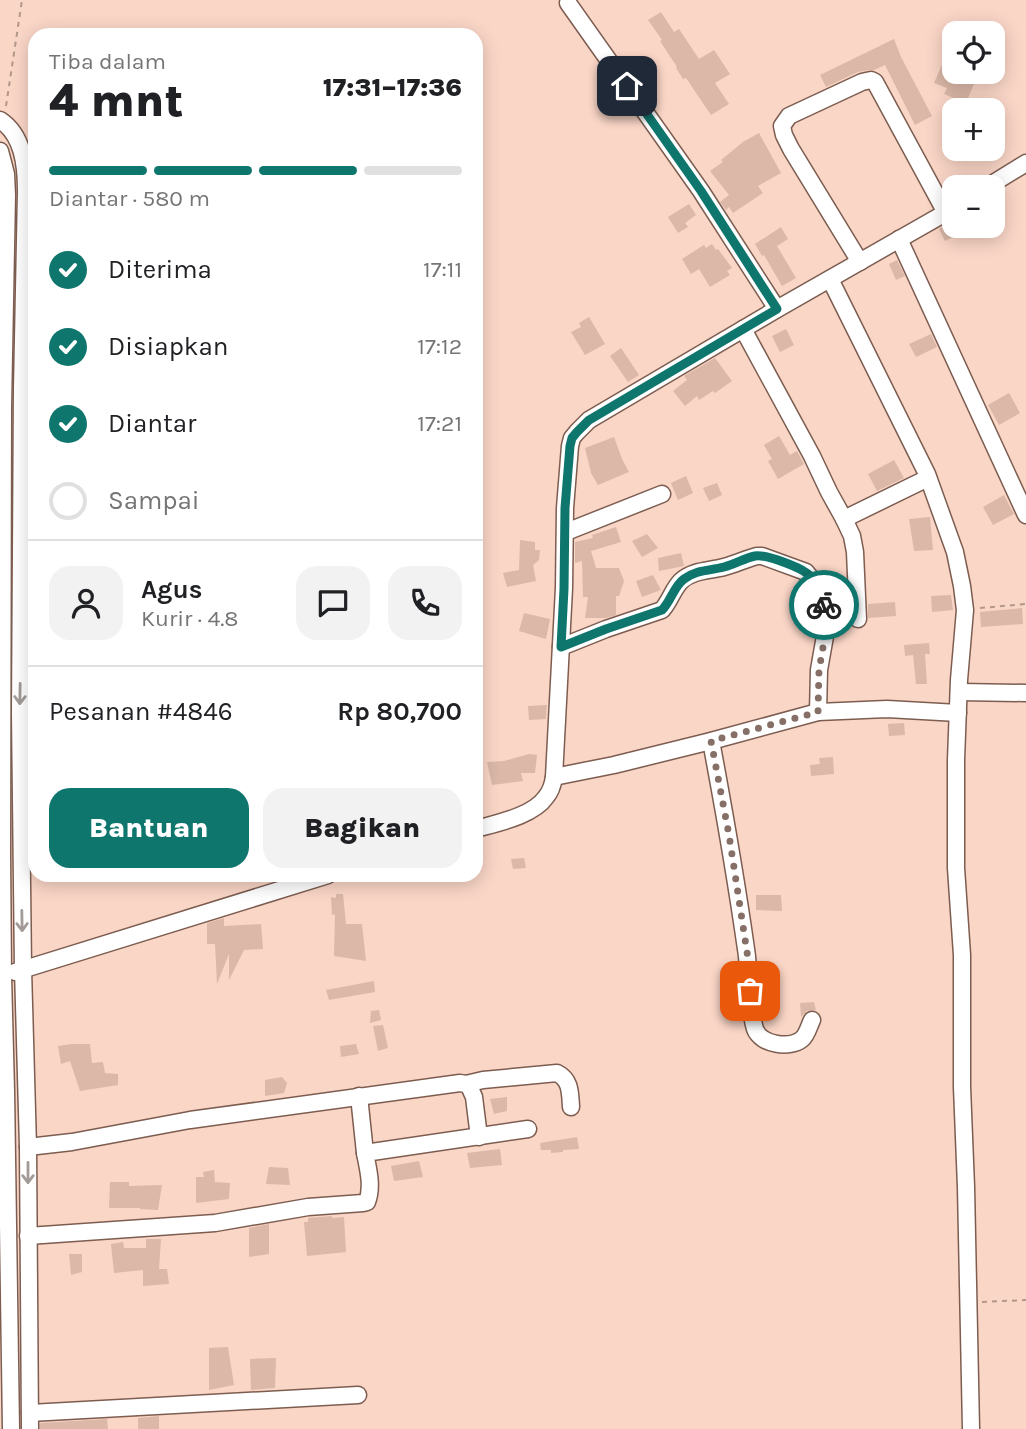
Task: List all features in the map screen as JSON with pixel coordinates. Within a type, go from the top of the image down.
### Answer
[{"type":"street","points":[[568,3],[701,191],[777,309]]},
{"type":"street","points":[[860,262],[784,135],[782,126],[789,116],[862,82],[875,82],[942,197]]},
{"type":"street","points":[[2,120],[12,130],[20,145],[26,176],[22,402],[28,664],[19,713],[28,1147],[30,1421],[358,1395]]},
{"type":"street","points":[[0,151],[6,174],[7,195],[3,436],[3,1092],[11,1429]]},
{"type":"street","points":[[1005,176],[1026,163]]},
{"type":"street","points":[[483,827],[511,819],[540,805],[547,797],[555,776],[565,508],[570,446],[572,438],[581,426],[777,309],[942,215]]},
{"type":"street","points":[[899,239],[1026,515]]},
{"type":"street","points":[[830,279],[928,478],[956,552],[965,610],[956,760],[956,868],[962,955],[962,1087],[971,1429]]},
{"type":"street","points":[[743,329],[852,536],[858,619]]},
{"type":"street","points":[[845,519],[928,478]]},
{"type":"street","points":[[566,532],[662,494]]},
{"type":"street","points":[[561,647],[662,610],[681,581],[692,574],[762,556],[806,572],[825,606],[828,619],[819,670],[818,712]]},
{"type":"street","points":[[959,692],[1026,693]]},
{"type":"street","points":[[555,776],[614,765],[818,712],[887,709],[958,713]]},
{"type":"street","points":[[711,741],[733,861],[756,1032],[771,1043],[800,1041],[811,1020]]},
{"type":"street","points":[[3,976],[305,882]]},
{"type":"street","points":[[28,1147],[72,1142],[190,1120],[533,1074],[557,1073],[565,1079],[570,1107]]},
{"type":"street","points":[[466,1084],[474,1097],[479,1137]]},
{"type":"street","points":[[28,1236],[215,1223],[308,1207],[367,1202],[369,1179],[359,1096]]},
{"type":"street","points":[[365,1153],[528,1129]]},
{"type":"path","points":[[2,120],[22,0]]},
{"type":"path","points":[[965,610],[1026,604]]},
{"type":"path","points":[[969,1302],[1026,1300]]},
{"type":"building","points":[[661,12],[674,32],[679,29],[699,59],[714,50],[730,74],[715,83],[729,104],[711,115],[686,78],[683,79],[648,20]]},
{"type":"building","points":[[894,39],[932,116],[915,125],[885,65],[858,72],[826,87],[820,75]]},
{"type":"building","points":[[942,65],[942,84],[974,84],[968,98],[954,98],[944,94],[947,88],[934,83]]},
{"type":"building","points":[[759,133],[781,173],[758,186],[763,193],[733,213],[729,207],[726,210],[720,202],[729,195],[710,171],[743,142]]},
{"type":"building","points":[[689,204],[696,215],[685,223],[688,227],[678,233],[668,217]]},
{"type":"building","points":[[781,227],[788,239],[777,246],[796,278],[782,286],[755,244]]},
{"type":"building","points":[[712,244],[732,268],[727,271],[730,275],[710,287],[699,269],[691,274],[682,259],[704,245],[706,248]]},
{"type":"building","points":[[897,260],[905,276],[896,280],[889,264]]},
{"type":"building","points":[[589,317],[605,344],[585,355],[571,332],[581,327],[579,323]]},
{"type":"building","points":[[786,329],[794,345],[780,352],[772,336]]},
{"type":"building","points":[[931,334],[937,347],[916,357],[909,344]]},
{"type":"building","points":[[621,348],[639,375],[628,382],[610,356]]},
{"type":"building","points":[[715,358],[732,381],[699,400],[697,396],[685,406],[673,391],[687,380],[684,376]]},
{"type":"building","points":[[1009,393],[1020,413],[999,425],[988,405]]},
{"type":"building","points":[[779,436],[790,455],[797,451],[804,464],[778,479],[768,461],[772,459],[764,445]]},
{"type":"building","points":[[614,437],[629,472],[598,485],[591,473],[585,448]]},
{"type":"building","points":[[894,460],[904,478],[877,491],[868,474]]},
{"type":"building","points":[[686,476],[693,493],[678,500],[671,483]]},
{"type":"building","points":[[717,483],[722,495],[709,501],[703,488]]},
{"type":"building","points":[[1004,495],[1014,514],[993,525],[983,507]]},
{"type":"building","points":[[930,517],[933,550],[914,551],[909,519]]},
{"type":"building","points":[[616,527],[621,542],[591,551],[596,568],[619,568],[624,581],[619,596],[616,596],[616,615],[585,618],[588,597],[583,597],[582,561],[575,563],[575,542],[593,538],[592,535]]},
{"type":"building","points":[[647,534],[658,548],[642,557],[632,541]]},
{"type":"building","points":[[520,540],[535,542],[535,550],[540,550],[539,560],[533,565],[536,581],[507,587],[503,573],[519,570]]},
{"type":"building","points":[[681,553],[684,566],[659,571],[658,558]]},
{"type":"building","points":[[653,575],[661,590],[642,597],[636,581]]},
{"type":"building","points":[[951,595],[953,610],[932,612],[931,596]]},
{"type":"building","points":[[895,602],[896,616],[868,618],[868,604]]},
{"type":"building","points":[[1022,608],[1023,624],[981,627],[980,612]]},
{"type":"building","points":[[524,613],[550,619],[546,639],[519,631]]},
{"type":"building","points":[[929,643],[930,654],[925,654],[927,684],[916,684],[913,655],[905,656],[904,645]]},
{"type":"building","points":[[547,705],[546,719],[529,720],[528,706]]},
{"type":"building","points":[[904,723],[905,735],[889,736],[888,724]]},
{"type":"building","points":[[529,754],[537,755],[535,773],[521,773],[523,781],[492,785],[487,762],[504,761]]},
{"type":"building","points":[[833,757],[834,774],[811,776],[810,765],[820,764],[819,758]]},
{"type":"building","points":[[524,858],[526,868],[513,869],[511,859]]},
{"type":"building","points":[[336,894],[343,894],[346,924],[362,924],[366,961],[334,956],[335,914],[332,915],[331,897],[336,898]]},
{"type":"building","points":[[756,895],[781,895],[782,911],[756,910]]},
{"type":"building","points":[[224,918],[224,926],[261,924],[263,949],[244,950],[229,980],[229,954],[217,984],[215,944],[207,944],[207,923]]},
{"type":"building","points":[[374,981],[375,992],[329,1000],[326,990]]},
{"type":"building","points":[[814,1002],[816,1010],[807,1011],[801,1017],[800,1003]]},
{"type":"building","points":[[379,1010],[381,1020],[370,1023],[371,1011]]},
{"type":"building","points":[[383,1025],[388,1048],[378,1051],[373,1026]]},
{"type":"building","points":[[90,1044],[92,1063],[103,1062],[105,1073],[118,1074],[118,1085],[80,1091],[70,1061],[61,1064],[58,1046]]},
{"type":"building","points":[[356,1044],[359,1054],[341,1057],[340,1046]]},
{"type":"building","points":[[282,1077],[287,1083],[284,1093],[265,1096],[265,1080]]},
{"type":"building","points":[[507,1097],[507,1111],[494,1114],[490,1099]]},
{"type":"building","points":[[577,1137],[579,1149],[551,1153],[551,1150],[541,1150],[540,1143]]},
{"type":"building","points":[[500,1149],[502,1165],[470,1168],[467,1153]]},
{"type":"building","points":[[419,1161],[423,1177],[394,1181],[391,1166]]},
{"type":"building","points":[[269,1167],[288,1168],[290,1185],[266,1184]]},
{"type":"building","points":[[214,1170],[215,1182],[230,1183],[229,1199],[196,1203],[196,1177],[204,1177],[203,1172]]},
{"type":"building","points":[[110,1182],[129,1182],[129,1186],[162,1185],[158,1210],[109,1208]]},
{"type":"building","points":[[344,1217],[346,1252],[307,1256],[304,1222],[308,1222],[308,1218]]},
{"type":"building","points":[[269,1224],[269,1254],[249,1257],[249,1228]]},
{"type":"building","points":[[146,1239],[161,1239],[159,1269],[167,1269],[169,1284],[143,1286],[143,1270],[114,1273],[111,1244],[123,1242],[124,1248],[146,1248]]},
{"type":"building","points":[[69,1254],[82,1254],[82,1272],[71,1275]]},
{"type":"building","points":[[228,1347],[234,1385],[209,1390],[209,1348]]},
{"type":"building","points":[[276,1358],[275,1388],[251,1390],[250,1359]]},
{"type":"building","points":[[159,1416],[159,1429],[138,1429],[138,1418]]},
{"type":"building","points":[[107,1419],[108,1429],[40,1429],[40,1423]]},
{"type":"way so far","points":[[750,991],[749,965],[729,835],[711,741],[818,712],[819,670],[828,619],[824,605]]},
{"type":"route","points":[[627,86],[701,191],[777,309],[589,420],[572,438],[565,508],[561,647],[662,610],[681,581],[692,574],[757,556],[774,559],[806,572],[824,605]]}]
